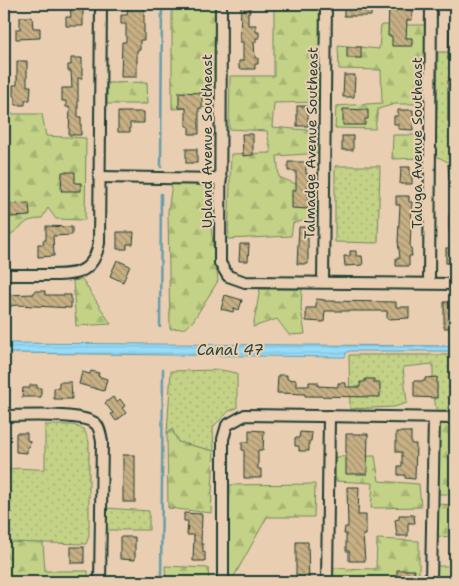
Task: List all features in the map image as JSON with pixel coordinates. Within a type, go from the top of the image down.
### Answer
[{"type":"street","points":[[4,275],[69,275],[82,272],[90,266],[97,255],[99,243],[101,4]]},
{"type":"street","name":"Upland Avenue Southeast","points":[[221,4],[220,263],[228,276],[245,282],[323,282]]},
{"type":"street","name":"Talmadge Avenue Southeast","points":[[323,282],[326,4]]},
{"type":"street","name":"Taluga Avenue Southeast","points":[[429,283],[431,4]]},
{"type":"street","points":[[99,177],[220,179]]},
{"type":"street","points":[[323,282],[455,284]]},
{"type":"street","points":[[223,582],[223,440],[227,424],[245,415],[455,418]]},
{"type":"street","points":[[4,416],[76,416],[88,419],[96,424],[101,433],[102,442],[100,582]]},
{"type":"street","points":[[327,582],[329,416]]},
{"type":"street","points":[[431,582],[434,418]]},
{"type":"green space","points":[[172,4],[211,4],[216,7],[216,107],[172,109]]},
{"type":"green space","points":[[274,4],[322,4],[319,102],[274,103],[272,127],[318,131],[320,153],[277,156],[279,177],[315,192],[317,218],[293,223],[291,236],[228,239],[231,154],[271,153],[267,131],[229,129],[230,76],[274,76]]},
{"type":"green space","points":[[381,25],[426,25],[426,104],[395,104],[378,109],[375,129],[335,128],[336,106],[382,103],[381,70],[339,69],[338,45],[379,49]]},
{"type":"green space","points":[[438,52],[455,52],[455,162],[448,162],[436,156]]},
{"type":"green space","points":[[147,82],[148,104],[107,104],[107,83]]},
{"type":"green space","points":[[4,114],[42,114],[46,136],[86,138],[85,220],[56,219],[48,208],[42,218],[28,221],[4,240]]},
{"type":"green space","points":[[393,135],[421,135],[421,158],[392,159]]},
{"type":"green space","points":[[335,166],[380,166],[378,243],[335,242]]},
{"type":"green space","points":[[201,182],[212,191],[210,221],[218,281],[193,321],[186,328],[170,329],[168,212],[172,183]]},
{"type":"green space","points":[[82,279],[111,324],[76,326],[73,281]]},
{"type":"green space","points":[[260,289],[302,289],[301,309],[305,334],[289,335],[277,319],[253,327]]},
{"type":"green space","points":[[349,355],[455,355],[455,410],[436,410],[433,388],[433,364],[403,367],[407,403],[394,407],[350,409]]},
{"type":"green space","points":[[221,370],[237,373],[237,408],[229,411],[213,427],[214,451],[178,442],[172,429],[167,433],[171,371]]},
{"type":"green space","points":[[439,424],[455,424],[455,494],[435,494],[436,430]]},
{"type":"green space","points":[[45,425],[73,425],[84,429],[89,442],[89,536],[86,544],[4,542],[4,485],[10,469],[45,469]]},
{"type":"green space","points":[[172,429],[178,442],[214,451],[211,513],[168,508],[167,433]]},
{"type":"green space","points":[[375,456],[379,481],[419,484],[421,507],[371,508],[373,483],[335,481],[335,457]]},
{"type":"green space","points":[[315,484],[314,517],[267,517],[231,582],[228,582],[230,485]]},
{"type":"green space","points":[[436,504],[455,505],[455,537],[435,536]]},
{"type":"green space","points":[[105,508],[149,511],[149,530],[104,530]]},
{"type":"green space","points":[[377,539],[419,541],[419,582],[330,582],[330,568],[376,569]]},
{"type":"green space","points":[[4,542],[43,543],[45,571],[88,571],[88,582],[4,582]]},
{"type":"green space","points":[[165,566],[208,568],[209,582],[166,582]]},
{"type":"green space","points":[[434,566],[455,568],[455,582],[434,582]]},
{"type":"water","name":"Canal 47","points":[[4,343],[455,346],[455,351],[349,351],[345,357],[4,353]]},
{"type":"building","points":[[128,4],[144,4],[144,40],[140,40],[140,50],[137,50],[137,77],[121,77],[122,42],[126,42],[126,24],[121,24],[121,15],[127,15]]},
{"type":"building","points":[[241,4],[250,4],[248,25],[256,25],[256,32],[259,32],[259,38],[256,38],[256,42],[254,42],[255,58],[258,58],[258,64],[255,64],[255,69],[239,69],[239,61],[243,61],[243,42],[240,42]]},
{"type":"building","points":[[344,4],[371,5],[371,16],[344,16]]},
{"type":"building","points":[[389,4],[414,4],[412,20],[407,20],[406,38],[412,38],[412,46],[392,46],[392,36],[388,36]]},
{"type":"building","points":[[70,6],[83,6],[83,26],[66,26],[66,17],[71,17]]},
{"type":"building","points":[[20,17],[32,17],[33,28],[40,28],[40,38],[16,39],[16,29],[20,29]]},
{"type":"building","points":[[449,23],[455,23],[455,59],[448,60]]},
{"type":"building","points":[[347,47],[361,47],[361,58],[347,58]]},
{"type":"building","points":[[71,58],[82,58],[82,78],[78,78],[78,117],[81,117],[81,135],[69,135],[70,108],[66,107],[66,101],[62,101],[62,88],[72,88],[71,71],[68,71],[68,65],[71,65]]},
{"type":"building","points":[[17,61],[27,61],[27,86],[31,86],[30,100],[25,100],[25,105],[15,105],[15,96],[13,96],[13,85],[17,85]]},
{"type":"building","points":[[344,75],[355,75],[354,97],[343,97]]},
{"type":"building","points":[[448,81],[455,81],[455,121],[448,121]]},
{"type":"building","points":[[179,92],[202,93],[202,108],[199,108],[199,134],[189,134],[189,126],[186,126],[186,108],[179,108]]},
{"type":"building","points":[[297,106],[308,106],[308,126],[297,126]]},
{"type":"building","points":[[343,109],[368,110],[368,119],[365,119],[365,125],[343,125]]},
{"type":"building","points":[[398,110],[413,110],[413,130],[398,129],[398,124],[394,124],[394,116],[398,116]]},
{"type":"building","points":[[118,112],[144,112],[144,123],[130,123],[130,132],[118,132]]},
{"type":"building","points":[[242,134],[253,134],[253,155],[243,156]]},
{"type":"building","points":[[342,136],[353,136],[353,150],[342,150]]},
{"type":"building","points":[[186,149],[197,149],[197,163],[186,163]]},
{"type":"building","points":[[288,162],[306,162],[308,209],[292,208],[292,190],[296,190],[296,171],[288,171]]},
{"type":"building","points":[[448,164],[455,164],[455,180],[449,180]]},
{"type":"building","points":[[401,167],[410,167],[412,184],[400,184]]},
{"type":"building","points":[[62,172],[75,172],[75,183],[81,183],[81,191],[61,191]]},
{"type":"building","points":[[396,196],[409,196],[409,202],[412,202],[410,248],[412,256],[409,256],[409,266],[396,266],[396,258],[400,258],[398,241],[400,205],[396,205]]},
{"type":"building","points":[[29,203],[30,216],[10,217],[10,204]]},
{"type":"building","points":[[449,215],[455,215],[455,231],[449,231]]},
{"type":"building","points":[[46,226],[72,227],[72,235],[53,236],[54,256],[38,257],[38,244],[44,244],[43,240],[46,240]]},
{"type":"building","points":[[299,227],[308,227],[308,264],[297,264]]},
{"type":"building","points":[[117,232],[134,232],[133,244],[127,244],[127,249],[117,249]]},
{"type":"building","points":[[240,244],[249,244],[248,261],[239,261]]},
{"type":"building","points":[[446,248],[455,248],[455,263],[446,263]]},
{"type":"building","points":[[350,251],[356,251],[356,256],[362,256],[363,265],[345,266],[344,256],[350,256]]},
{"type":"building","points":[[117,260],[130,266],[123,282],[110,276]]},
{"type":"building","points":[[34,291],[45,291],[45,295],[71,295],[71,308],[17,305],[10,306],[10,311],[4,311],[4,295],[34,294]]},
{"type":"building","points":[[225,295],[242,300],[239,310],[234,308],[233,312],[221,309]]},
{"type":"building","points":[[316,299],[325,301],[396,302],[396,307],[409,307],[409,318],[387,319],[387,311],[325,311],[324,322],[306,321],[306,308],[316,308]]},
{"type":"building","points":[[444,302],[452,302],[452,308],[455,308],[455,328],[444,328]]},
{"type":"building","points":[[91,371],[99,373],[98,376],[107,379],[104,391],[79,384],[82,372],[90,374]]},
{"type":"building","points":[[278,375],[287,375],[287,379],[296,380],[296,386],[309,386],[309,382],[318,382],[318,386],[338,387],[338,383],[346,383],[346,387],[360,387],[360,382],[365,382],[365,379],[374,379],[374,383],[380,383],[380,397],[305,396],[305,394],[277,393]]},
{"type":"building","points":[[437,377],[437,398],[414,397],[414,381],[425,381],[425,378]]},
{"type":"building","points":[[59,382],[71,382],[72,399],[54,399],[54,388],[59,388]]},
{"type":"building","points":[[30,385],[37,385],[37,388],[41,388],[41,397],[22,397],[23,388],[30,388]]},
{"type":"building","points":[[113,397],[117,402],[120,399],[125,406],[122,408],[126,413],[116,421],[111,414],[113,413],[105,403]]},
{"type":"building","points":[[249,430],[264,431],[263,450],[258,450],[258,469],[261,469],[261,478],[244,478],[244,450],[242,450],[242,442],[249,442]]},
{"type":"building","points":[[300,432],[312,433],[311,441],[309,441],[309,451],[299,451],[299,446],[295,446],[295,438],[299,438]]},
{"type":"building","points":[[396,432],[411,432],[411,444],[416,444],[415,479],[405,478],[405,475],[398,475],[398,466],[402,466],[402,452],[396,452]]},
{"type":"building","points":[[16,433],[27,433],[27,440],[30,441],[27,453],[16,452]]},
{"type":"building","points":[[346,434],[368,434],[367,474],[346,474]]},
{"type":"building","points":[[123,455],[135,455],[135,502],[123,502]]},
{"type":"building","points":[[347,487],[359,487],[358,515],[366,515],[366,535],[363,535],[365,561],[349,561],[349,551],[346,551],[346,534],[344,534],[345,527],[348,527]]},
{"type":"building","points":[[184,513],[202,514],[201,544],[203,544],[203,552],[205,552],[205,561],[193,561],[194,535],[187,535],[188,521],[184,521]]},
{"type":"building","points":[[399,515],[414,515],[415,523],[408,523],[408,536],[397,536],[395,520],[399,519]]},
{"type":"building","points":[[120,537],[135,537],[135,560],[120,559]]},
{"type":"building","points":[[296,542],[308,542],[309,582],[296,582]]},
{"type":"building","points":[[71,547],[84,547],[84,563],[71,563]]},
{"type":"building","points":[[397,570],[415,570],[413,582],[397,582]]},
{"type":"waterway","points":[[161,167],[162,4]]},
{"type":"waterway","points":[[160,327],[161,194]]},
{"type":"waterway","points":[[161,582],[163,369]]}]
